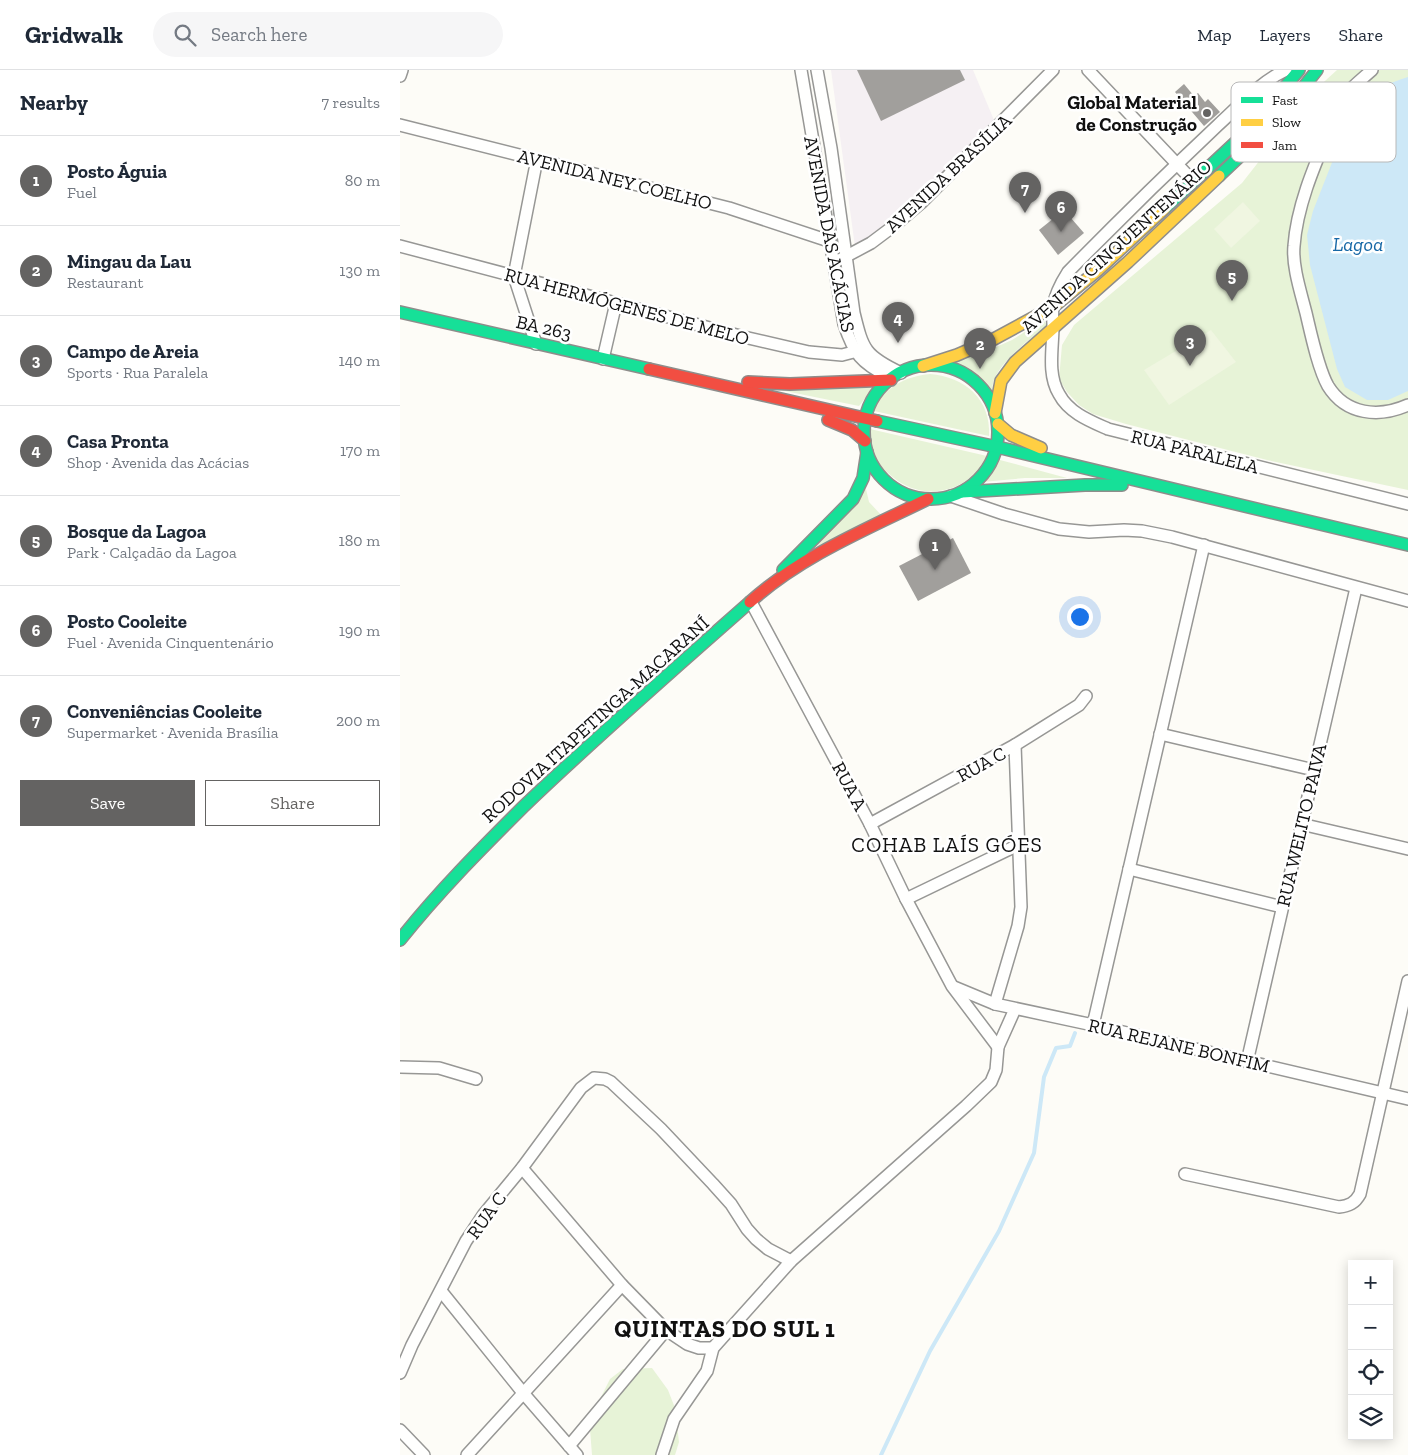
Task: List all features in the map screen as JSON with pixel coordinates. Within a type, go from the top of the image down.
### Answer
[{"type":"main road","name":"AVENIDA CINQUENTENÁRIO","points":[[1289,82],[1298,70]]},
{"type":"main road","name":"AVENIDA CINQUENTENÁRIO","points":[[1307,82],[1317,70]]},
{"type":"main road","name":"AVENIDA CINQUENTENÁRIO","points":[[680,376],[790,384],[895,377],[957,355],[994,339],[1053,307],[1098,270],[1231,146]]},
{"type":"main road","name":"AVENIDA CINQUENTENÁRIO","points":[[997,447],[999,387],[1006,372],[1053,327],[1128,262],[1234,162]]},
{"type":"main road","name":"BA 263","points":[[400,312],[680,376]]},
{"type":"main road","points":[[923,366],[946,368],[968,376],[984,392],[997,418],[1011,434],[1033,446],[1162,486]]},
{"type":"main road","points":[[680,376],[826,419],[852,430],[866,447],[878,473],[895,489],[917,497],[928,499],[957,494],[1085,485],[1162,486]]},
{"type":"main road","points":[[680,376],[997,447],[1408,545]]},
{"type":"main road","points":[[768,586],[853,499],[863,478],[866,419],[875,397],[895,377]]},
{"type":"main road","points":[[957,494],[976,482],[988,468],[997,447]]},
{"type":"main road","name":"RODOVIA ITAPETINGA-MACARANÍ","points":[[400,940],[426,907],[467,862],[581,751],[768,586],[833,546],[928,499]]},
{"type":"street","points":[[400,76],[402,70]]},
{"type":"street","name":"AVENIDA DAS ACÁCIAS","points":[[801,70],[844,324],[860,351],[881,364],[895,377]]},
{"type":"street","name":"AVENIDA DAS ACÁCIAS","points":[[817,70],[831,148],[854,313],[861,339],[860,351]]},
{"type":"street","name":"AVENIDA BRASÍLIA","points":[[832,262],[846,258],[895,225],[920,204],[1053,70]]},
{"type":"street","points":[[1088,70],[1193,181]]},
{"type":"street","name":"RUA PARALELA","points":[[1266,82],[1276,74],[1286,70]]},
{"type":"street","points":[[1360,82],[1372,70]]},
{"type":"street","name":"RUA PARALELA","points":[[1231,114],[1176,164],[1068,272],[1060,285],[1053,307],[1052,365],[1053,379],[1059,395],[1070,408],[1088,420],[1108,429],[1408,504]]},
{"type":"street","name":"AVENIDA NEY COELHO","points":[[400,125],[729,208],[829,241]]},
{"type":"street","points":[[536,344],[514,276],[537,160]]},
{"type":"street","points":[[1316,162],[1300,211],[1293,248],[1298,278],[1316,352],[1328,385],[1343,403],[1363,412],[1382,412],[1399,409],[1408,405]]},
{"type":"street","name":"RUA HERMÓGENES DE MELO","points":[[400,246],[809,352],[842,355],[860,351]]},
{"type":"street","points":[[603,359],[616,303]]},
{"type":"street","points":[[957,494],[1004,514],[1059,529],[1073,532],[1142,531],[1204,545],[1408,601]]},
{"type":"street","points":[[1093,1025],[1204,545]]},
{"type":"street","name":"RUA WELITO PAIVA","points":[[1247,1062],[1356,588]]},
{"type":"street","name":"RUA A","points":[[751,602],[870,824],[906,899],[952,986],[998,1047]]},
{"type":"street","name":"RUA C","points":[[870,824],[1015,745],[1079,705],[1086,696]]},
{"type":"street","points":[[1160,734],[1314,770]]},
{"type":"street","points":[[995,1004],[1018,926],[1021,907],[1015,745]]},
{"type":"street","points":[[1302,824],[1408,849]]},
{"type":"street","points":[[906,899],[1018,845]]},
{"type":"street","points":[[1129,869],[1282,907]]},
{"type":"street","points":[[1185,1174],[1339,1207],[1347,1207],[1353,1203],[1360,1194],[1408,982]]},
{"type":"street","name":"RUA REJANE BONFIM","points":[[952,986],[995,1004],[1015,1009],[1093,1025],[1408,1099]]},
{"type":"street","points":[[662,1455],[674,1419],[708,1371],[713,1348],[791,1261],[991,1082],[996,1070],[998,1047],[1015,1009]]},
{"type":"street","points":[[400,1067],[439,1068],[476,1079]]},
{"type":"street","name":"RUA C","points":[[400,1373],[412,1344],[466,1241],[484,1214],[522,1168],[581,1088],[588,1081],[599,1077],[611,1082],[674,1143],[731,1204],[747,1229],[756,1239],[791,1261]]},
{"type":"street","points":[[522,1168],[622,1285],[666,1330],[687,1344],[699,1348],[713,1348]]},
{"type":"street","points":[[467,1455],[622,1285]]},
{"type":"street","points":[[441,1291],[524,1394],[573,1451],[666,1330]]},
{"type":"street","points":[[400,1430],[424,1455]]},
{"type":"shaded area","points":[[831,70],[973,70],[999,132],[856,254]]},
{"type":"green space","points":[[1337,70],[1408,70],[1408,490],[1267,460],[1093,414],[1079,405],[1067,392],[1059,379],[1062,345],[1074,325],[1242,183],[1258,162],[1396,162],[1396,82],[1324,82]]},
{"type":"green space","points":[[1243,202],[1260,221],[1231,248],[1214,229]]},
{"type":"green space","points":[[1043,320],[1047,325],[1016,351],[996,375],[993,383],[993,399],[973,378],[948,364],[987,351],[1012,340]]},
{"type":"green space","points":[[1211,330],[1236,362],[1169,405],[1144,370]]},
{"type":"green space","points":[[930,374],[954,380],[965,385],[973,392],[986,411],[989,436],[874,411],[883,396],[896,385],[912,377]]},
{"type":"green space","points":[[874,387],[859,406],[780,390]]},
{"type":"green space","points":[[870,429],[987,456],[980,468],[960,484],[948,489],[923,491],[898,481],[881,466],[873,452]]},
{"type":"green space","points":[[1000,460],[1067,478],[1025,478],[982,482],[992,473]]},
{"type":"green space","points":[[866,489],[869,502],[883,517],[812,552]]},
{"type":"green space","points":[[652,1368],[668,1390],[675,1408],[679,1442],[675,1455],[592,1455],[590,1429],[598,1403],[610,1379],[623,1369]]},
{"type":"water","name":"Lagoa","points":[[1408,77],[1408,391],[1388,400],[1367,400],[1345,387],[1337,369],[1310,265],[1307,235],[1313,211],[1332,162],[1396,162],[1396,82],[1393,82]]},
{"type":"building","points":[[857,70],[960,70],[965,80],[881,121]]},
{"type":"building","points":[[1184,84],[1194,96],[1198,93],[1205,102],[1208,99],[1220,112],[1204,126],[1175,92]]},
{"type":"building","points":[[1064,210],[1084,233],[1058,255],[1039,230]]},
{"type":"building","points":[[953,538],[971,573],[918,601],[899,566]]},
{"type":"waterway","points":[[881,1455],[930,1351],[999,1231],[1034,1153],[1044,1077],[1056,1048],[1070,1046],[1075,1033]]},
{"type":"traffic: fast","points":[[1289,82],[1299,70]]},
{"type":"traffic: fast","points":[[1308,82],[1317,70]]},
{"type":"traffic: fast","points":[[1165,208],[1231,147]]},
{"type":"traffic: fast","points":[[1219,176],[1234,162]]},
{"type":"traffic: fast","points":[[400,312],[649,369]]},
{"type":"traffic: fast","points":[[931,365],[956,370],[978,385],[993,407],[998,432],[993,457],[978,479],[956,494],[931,499],[906,494],[884,479],[869,457],[864,432],[869,407],[884,385],[906,370],[931,365]]},
{"type":"traffic: fast","points":[[877,421],[997,447],[1408,545]]},
{"type":"traffic: fast","points":[[783,570],[853,499],[863,478],[867,452]]},
{"type":"traffic: fast","points":[[962,492],[1085,485],[1122,485]]},
{"type":"traffic: fast","points":[[400,940],[444,888],[523,807],[607,729],[750,602]]},
{"type":"traffic: slow","points":[[995,413],[1001,381],[1015,362],[1128,262],[1219,176]]},
{"type":"traffic: slow","points":[[923,366],[957,355],[994,339],[1053,307],[1098,270],[1165,208]]},
{"type":"traffic: slow","points":[[998,424],[1011,435],[1041,448]]},
{"type":"traffic: jam","points":[[649,369],[877,421]]},
{"type":"traffic: jam","points":[[748,382],[790,384],[891,380]]},
{"type":"traffic: jam","points":[[828,420],[852,430],[865,441]]},
{"type":"traffic: jam","points":[[750,602],[791,571],[835,544],[928,499]]},
{"type":"place","name":"Global Material de Construção","points":[[1207,113]]},
{"type":"place","name":"Conveniências Cooleite","points":[[1025,213]]},
{"type":"place","name":"Posto Cooleite","points":[[1061,232]]},
{"type":"place","name":"Bosque da Lagoa","points":[[1232,301]]},
{"type":"place","name":"Casa Pronta","points":[[898,343]]},
{"type":"place","name":"Campo de Areia","points":[[1190,366]]},
{"type":"place","name":"Mingau da Lau","points":[[980,369]]},
{"type":"place","name":"Posto Águia","points":[[935,570]]},
{"type":"district","name":"COHAB LAÍS GÓES","points":[[947,845]]},
{"type":"district","name":"QUINTAS DO SUL 1","points":[[725,1329]]}]
